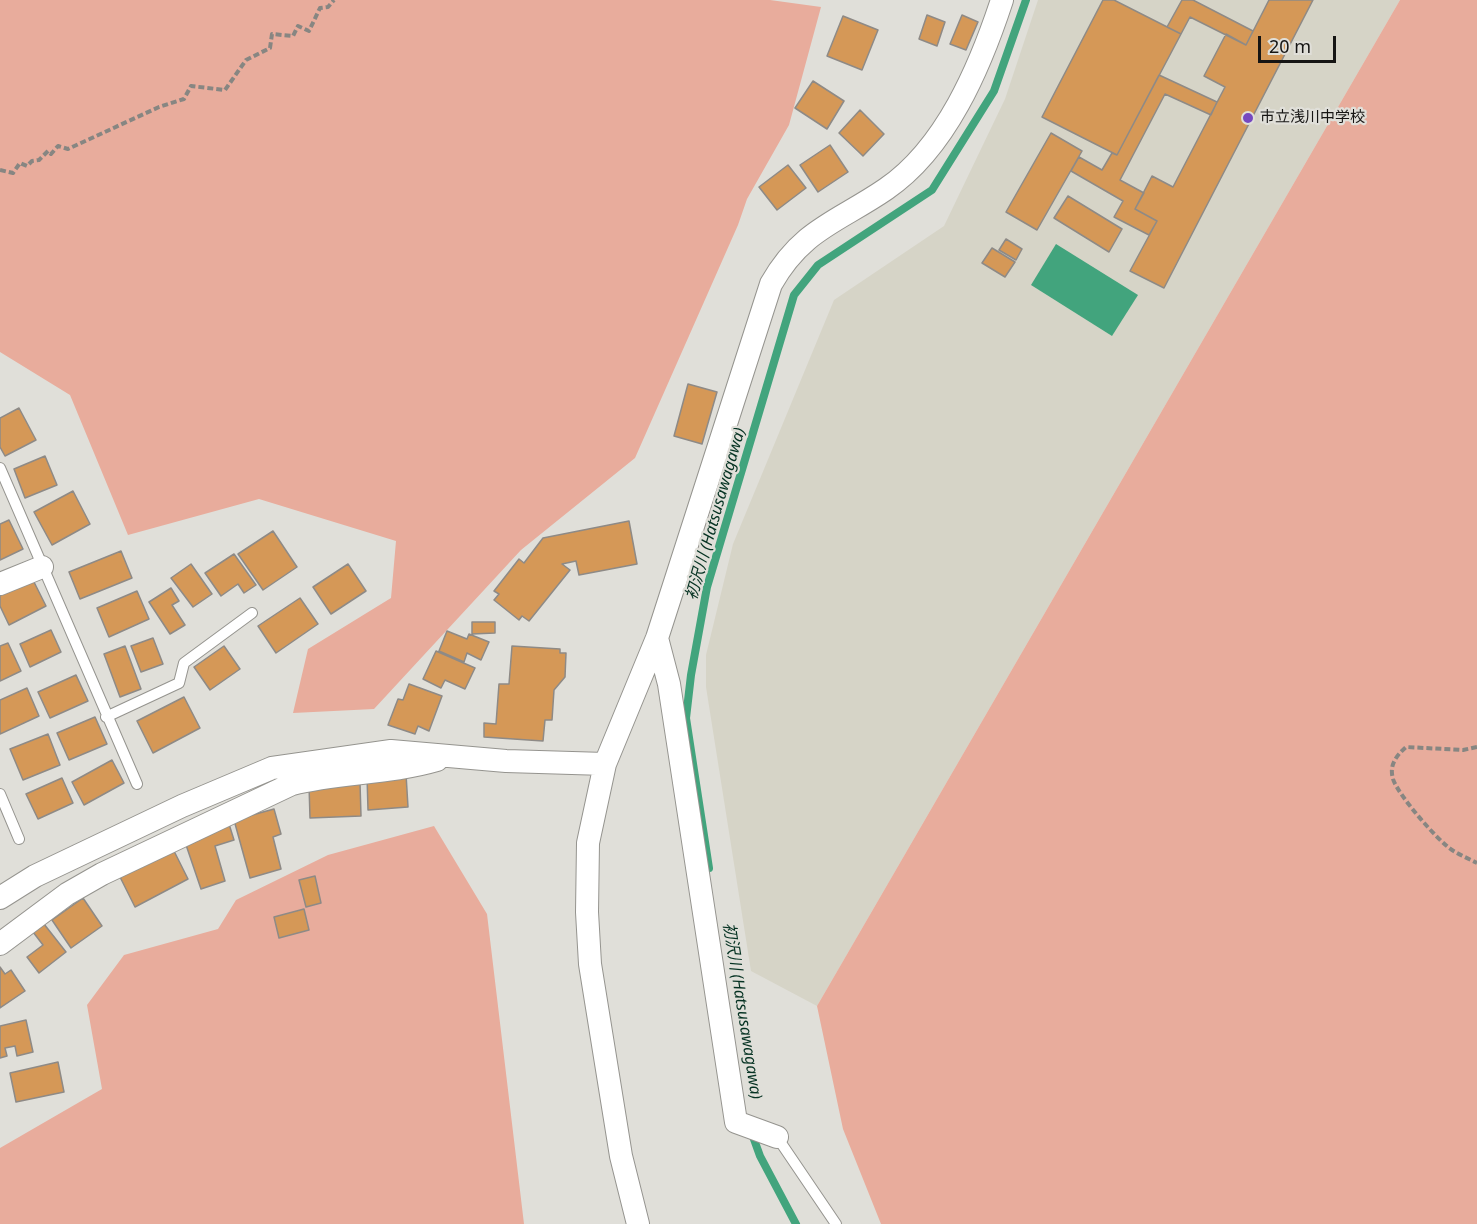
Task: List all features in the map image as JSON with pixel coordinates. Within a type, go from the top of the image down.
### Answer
[{"type":"street","points":[[638,1224],[621,1156],[590,964],[587,912],[588,843],[605,764],[657,638],[771,284],[785,260],[806,238],[887,188],[927,150],[946,124],[970,78],[1002,0]]},
{"type":"street","points":[[0,584],[42,567]]},
{"type":"street","points":[[657,638],[669,684],[736,1122],[777,1137]]},
{"type":"street","points":[[0,898],[35,876],[67,860],[182,806],[272,768],[391,751],[506,761],[605,764]]},
{"type":"street","points":[[0,944],[67,894],[102,874],[292,784],[313,779],[406,769],[450,756]]},
{"type":"lane","points":[[0,468],[136,784]]},
{"type":"lane","points":[[106,717],[179,682],[184,663],[252,613]]},
{"type":"lane","points":[[0,794],[19,839]]},
{"type":"lane","points":[[777,1137],[836,1224]]},
{"type":"path","points":[[0,171],[13,173],[20,163],[27,166],[32,161],[39,160],[48,151],[51,154],[58,146],[68,149],[139,116],[184,99],[191,86],[225,90],[246,60],[270,48],[272,34],[293,36],[298,26],[309,31],[320,8],[328,7],[334,0]]},
{"type":"path","points":[[1477,747],[1463,750],[1406,747],[1395,756],[1392,766],[1393,780],[1420,819],[1450,850],[1477,863]]},
{"type":"shaded area","points":[[0,0],[770,0],[821,7],[789,125],[747,199],[738,225],[635,458],[521,550],[374,709],[293,713],[308,649],[391,598],[396,541],[259,499],[128,535],[70,395],[0,352]]},
{"type":"shaded area","points":[[1038,0],[1400,0],[817,1006],[751,971],[706,687],[706,655],[733,544],[834,300],[944,226],[1005,99]]},
{"type":"shaded area","points":[[1400,0],[1477,0],[1477,1224],[881,1224],[843,1129],[817,1006]]},
{"type":"shaded area","points":[[1056,244],[1138,295],[1112,336],[1031,285]]},
{"type":"shaded area","points":[[434,826],[487,914],[524,1224],[0,1224],[0,1148],[102,1089],[87,1005],[124,955],[218,929],[236,900],[328,855]]},
{"type":"building","points":[[1103,0],[1114,0],[1181,34],[1117,155],[1042,117]]},
{"type":"building","points":[[1182,0],[1193,0],[1253,31],[1246,45],[1190,17],[1181,34],[1167,27]]},
{"type":"building","points":[[1269,0],[1313,0],[1164,288],[1130,271],[1157,221],[1135,209],[1152,176],[1173,187],[1225,87],[1204,76],[1226,34],[1246,45]]},
{"type":"building","points":[[927,15],[945,22],[937,46],[919,39]]},
{"type":"building","points":[[962,15],[978,22],[966,50],[950,44]]},
{"type":"building","points":[[843,16],[878,30],[862,70],[827,56]]},
{"type":"building","points":[[1159,75],[1217,102],[1211,115],[1165,94],[1120,180],[1144,193],[1135,209],[1157,221],[1149,235],[1114,217],[1123,201],[1071,171],[1079,157],[1102,170],[1112,153],[1117,155]]},
{"type":"building","points":[[813,81],[844,101],[827,129],[795,108]]},
{"type":"building","points":[[860,110],[884,134],[863,156],[839,133]]},
{"type":"building","points":[[1051,133],[1082,151],[1037,230],[1006,212]]},
{"type":"building","points":[[830,145],[848,172],[818,192],[800,165]]},
{"type":"building","points":[[788,165],[806,188],[777,210],[759,187]]},
{"type":"building","points":[[1068,196],[1122,229],[1109,252],[1054,218]]},
{"type":"building","points":[[1006,239],[1022,249],[1016,260],[999,250]]},
{"type":"building","points":[[992,248],[1015,262],[1005,277],[982,263]]},
{"type":"building","points":[[688,384],[717,392],[702,444],[674,436]]},
{"type":"building","points":[[19,408],[36,440],[5,456],[0,447],[0,418]]},
{"type":"building","points":[[45,456],[57,485],[25,498],[14,469]]},
{"type":"building","points":[[73,491],[90,524],[52,545],[34,512]]},
{"type":"building","points":[[9,520],[23,549],[0,560],[0,524]]},
{"type":"building","points":[[629,521],[637,564],[579,575],[576,561],[562,564],[570,570],[529,621],[522,616],[519,620],[494,600],[499,594],[494,591],[519,559],[524,563],[543,538]]},
{"type":"building","points":[[273,531],[297,567],[263,590],[238,554]]},
{"type":"building","points":[[121,551],[132,578],[80,599],[69,572]]},
{"type":"building","points":[[234,554],[256,585],[244,593],[238,584],[221,596],[205,573]]},
{"type":"building","points":[[191,564],[212,594],[193,607],[171,578]]},
{"type":"building","points":[[348,564],[366,591],[331,614],[313,587]]},
{"type":"building","points":[[32,578],[46,606],[9,625],[0,606],[0,595]]},
{"type":"building","points":[[171,588],[179,601],[172,605],[185,625],[170,634],[149,602]]},
{"type":"building","points":[[137,591],[149,619],[109,637],[97,608]]},
{"type":"building","points":[[300,598],[318,624],[276,653],[258,626]]},
{"type":"building","points":[[472,622],[495,622],[495,633],[472,634]]},
{"type":"building","points":[[51,630],[61,652],[30,667],[20,644]]},
{"type":"building","points":[[447,631],[467,639],[469,634],[489,642],[481,660],[467,653],[464,662],[439,651]]},
{"type":"building","points":[[153,638],[163,664],[141,672],[131,646]]},
{"type":"building","points":[[8,643],[21,671],[0,681],[0,646]]},
{"type":"building","points":[[125,646],[141,689],[120,697],[104,654]]},
{"type":"building","points":[[224,646],[240,669],[210,690],[194,667]]},
{"type":"building","points":[[512,646],[560,649],[560,653],[566,653],[565,677],[554,690],[552,720],[545,720],[543,741],[484,737],[484,723],[496,724],[499,684],[509,684]]},
{"type":"building","points":[[436,651],[475,668],[465,689],[445,680],[441,688],[423,679]]},
{"type":"building","points":[[76,675],[88,701],[50,718],[38,692]]},
{"type":"building","points":[[409,684],[442,696],[429,731],[418,726],[415,734],[388,725],[398,699],[403,700]]},
{"type":"building","points":[[27,688],[39,716],[0,734],[0,700]]},
{"type":"building","points":[[184,697],[200,728],[153,753],[137,721]]},
{"type":"building","points":[[95,717],[107,744],[69,760],[57,733]]},
{"type":"building","points":[[48,734],[60,765],[23,780],[10,749]]},
{"type":"building","points":[[112,760],[124,783],[84,805],[72,782]]},
{"type":"building","points":[[406,774],[408,807],[368,810],[367,776]]},
{"type":"building","points":[[62,778],[73,803],[38,819],[26,794]]},
{"type":"building","points":[[360,783],[361,816],[310,818],[309,785]]},
{"type":"building","points":[[274,809],[281,834],[273,837],[281,869],[250,878],[234,820]]},
{"type":"building","points":[[229,824],[234,840],[215,846],[225,881],[201,889],[184,839]]},
{"type":"building","points":[[173,849],[188,879],[135,907],[120,877]]},
{"type":"building","points":[[315,876],[321,903],[306,907],[299,880]]},
{"type":"building","points":[[83,898],[102,926],[71,948],[52,920]]},
{"type":"building","points":[[304,909],[309,930],[279,938],[274,917]]},
{"type":"building","points":[[44,924],[66,952],[39,973],[27,957],[43,945],[33,932]]},
{"type":"building","points":[[0,967],[5,974],[11,970],[25,991],[0,1008]]},
{"type":"building","points":[[26,1020],[33,1052],[17,1056],[15,1046],[5,1048],[7,1056],[0,1058],[0,1026]]},
{"type":"building","points":[[58,1062],[64,1092],[16,1102],[10,1073]]},
{"type":"waterway","name":"初沢川 (Hatsusawagawa)","points":[[709,868],[686,718],[691,675],[707,587],[794,295],[818,265],[932,190],[994,91],[1026,0]]},
{"type":"waterway","name":"初沢川 (Hatsusawagawa)","points":[[751,1131],[760,1156],[796,1224]]},
{"type":"place","name":"市立浅川中学校","points":[[1248,118]]}]
